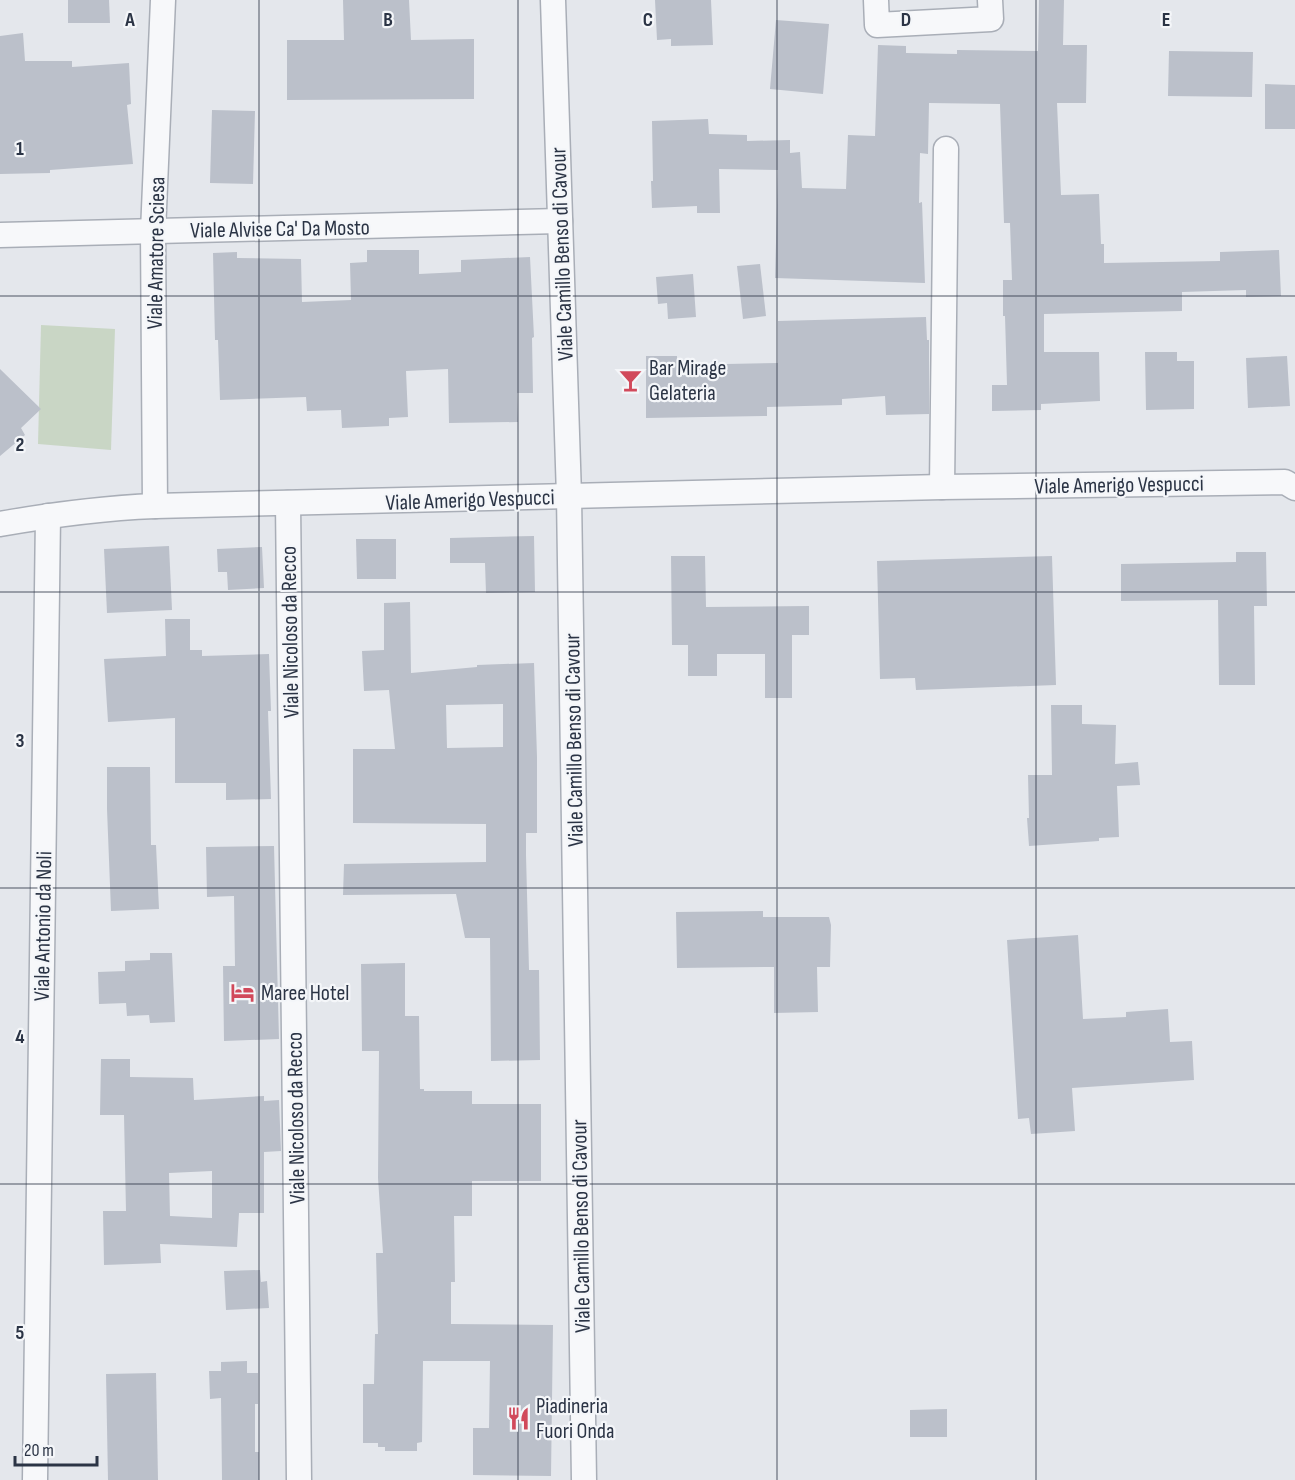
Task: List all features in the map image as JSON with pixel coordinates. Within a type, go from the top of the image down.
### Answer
[{"type":"street","name":"Viale Amatore Sciesa","points":[[155,507],[153,232],[163,0]]},
{"type":"street","name":"Viale Camillo Benso di Cavour","points":[[553,0],[569,496],[584,1480]]},
{"type":"street","points":[[876,0],[877,25],[991,19],[990,0]]},
{"type":"street","points":[[942,487],[946,149]]},
{"type":"street","name":"Viale Alvise Ca' Da Mosto","points":[[0,235],[560,222]]},
{"type":"street","name":"Viale Amerigo Vespucci","points":[[0,524],[123,507],[942,487],[1285,482],[1295,488]]},
{"type":"street","name":"Viale Nicoloso da Recco","points":[[288,503],[299,1480]]},
{"type":"street","name":"Viale Antonio da Noli","points":[[35,1480],[48,516]]},
{"type":"green space","points":[[41,325],[115,329],[111,450],[38,444]]},
{"type":"building","points":[[68,0],[109,0],[110,23],[68,23]]},
{"type":"building","points":[[343,0],[409,0],[411,40],[474,39],[474,99],[287,100],[287,40],[344,40]]},
{"type":"building","points":[[655,0],[711,0],[713,45],[671,46],[671,39],[657,40]]},
{"type":"building","points":[[1039,0],[1064,0],[1063,45],[1087,45],[1086,103],[1057,103],[1061,195],[1099,194],[1104,263],[1220,261],[1220,252],[1279,250],[1281,296],[1246,297],[1246,290],[1182,292],[1182,311],[1044,314],[1044,352],[1099,352],[1100,401],[1041,404],[1041,410],[992,411],[992,385],[1007,385],[1003,280],[1012,280],[1010,223],[1004,223],[1000,104],[929,103],[928,154],[920,153],[919,203],[922,202],[925,283],[775,278],[778,170],[719,169],[720,213],[697,213],[697,206],[652,208],[652,121],[708,119],[709,134],[747,135],[747,141],[790,140],[790,153],[800,152],[802,188],[846,189],[848,135],[875,136],[878,45],[906,46],[906,53],[957,54],[957,50],[1038,51]]},
{"type":"building","points":[[776,20],[829,24],[823,94],[770,89]]},
{"type":"building","points":[[23,33],[25,61],[72,61],[72,67],[129,63],[131,104],[127,105],[133,164],[50,170],[50,173],[0,174],[0,36]]},
{"type":"building","points":[[1169,51],[1253,52],[1252,97],[1168,96]]},
{"type":"building","points":[[1265,84],[1295,85],[1295,129],[1265,129]]},
{"type":"building","points":[[212,110],[255,111],[253,184],[210,183]]},
{"type":"building","points":[[367,250],[419,250],[419,274],[461,272],[461,260],[530,257],[534,337],[532,338],[533,393],[517,393],[518,422],[449,423],[448,369],[406,371],[408,417],[389,418],[389,426],[342,428],[341,410],[307,411],[306,397],[220,400],[218,340],[215,340],[213,253],[237,252],[237,258],[301,259],[302,302],[351,300],[350,263],[367,262]]},
{"type":"building","points":[[760,264],[766,316],[743,319],[737,266]]},
{"type":"building","points":[[693,274],[696,317],[668,319],[667,303],[658,304],[656,277]]},
{"type":"building","points":[[926,317],[927,340],[929,340],[929,414],[886,415],[885,396],[842,399],[842,405],[767,407],[767,416],[646,418],[646,356],[677,356],[677,365],[778,363],[778,321]]},
{"type":"building","points":[[1145,352],[1177,352],[1177,361],[1194,361],[1194,409],[1146,410]]},
{"type":"building","points":[[1287,356],[1290,406],[1248,408],[1246,358]]},
{"type":"building","points":[[0,369],[41,409],[21,428],[25,435],[0,456]]},
{"type":"building","points":[[534,536],[535,592],[486,593],[485,563],[450,563],[450,538]]},
{"type":"building","points":[[356,539],[396,539],[396,579],[357,579]]},
{"type":"building","points":[[169,546],[172,610],[107,613],[104,549]]},
{"type":"building","points":[[262,547],[264,588],[228,590],[227,572],[218,572],[217,549]]},
{"type":"building","points":[[1236,552],[1266,552],[1267,606],[1254,606],[1255,685],[1219,685],[1218,600],[1121,601],[1121,564],[1236,562]]},
{"type":"building","points":[[671,556],[705,556],[706,607],[809,606],[809,635],[792,635],[792,698],[765,698],[765,654],[717,654],[717,676],[688,676],[688,645],[672,645]]},
{"type":"building","points":[[1052,556],[1056,685],[916,690],[915,678],[880,679],[877,561]]},
{"type":"building","points":[[410,602],[411,673],[477,667],[477,665],[534,663],[537,833],[526,833],[526,855],[529,970],[539,970],[540,1060],[491,1061],[490,938],[465,938],[456,894],[343,895],[344,864],[486,862],[486,824],[353,823],[353,749],[395,749],[389,690],[364,691],[362,651],[384,650],[384,603]],"holes":[[[503,704],[503,747],[447,748],[446,705]]]},
{"type":"building","points":[[165,619],[190,619],[190,650],[202,650],[202,656],[269,654],[271,799],[226,800],[226,783],[175,783],[175,718],[108,722],[104,659],[166,656]]},
{"type":"building","points":[[1051,705],[1082,705],[1082,724],[1116,725],[1115,764],[1138,762],[1140,785],[1117,786],[1119,837],[1099,838],[1099,841],[1029,846],[1028,775],[1052,775]]},
{"type":"building","points":[[107,767],[150,767],[151,845],[156,845],[159,909],[111,911]]},
{"type":"building","points":[[274,846],[279,1039],[224,1041],[223,966],[235,966],[234,896],[207,897],[206,847]]},
{"type":"building","points":[[763,911],[763,917],[829,917],[831,925],[830,967],[817,967],[818,1012],[774,1013],[774,967],[677,968],[676,912]]},
{"type":"building","points":[[1078,935],[1083,1019],[1126,1017],[1126,1012],[1168,1009],[1170,1042],[1192,1041],[1194,1080],[1072,1088],[1075,1131],[1031,1134],[1029,1118],[1018,1119],[1007,940]]},
{"type":"building","points":[[150,953],[172,953],[175,1022],[150,1023],[149,1015],[127,1016],[126,1003],[99,1004],[98,972],[125,971],[125,961],[150,960]]},
{"type":"building","points":[[405,963],[405,1016],[419,1016],[420,1089],[424,1091],[472,1091],[472,1104],[541,1104],[541,1181],[472,1181],[472,1216],[454,1216],[455,1282],[451,1282],[451,1324],[553,1325],[551,1476],[473,1475],[473,1428],[489,1428],[490,1361],[423,1361],[422,1442],[417,1443],[417,1451],[385,1451],[385,1447],[378,1447],[378,1443],[363,1443],[363,1384],[374,1384],[375,1334],[378,1334],[376,1253],[383,1253],[378,1178],[379,1051],[362,1051],[361,964]]},
{"type":"building","points":[[101,1059],[130,1059],[130,1077],[193,1078],[194,1100],[264,1096],[264,1101],[279,1100],[281,1151],[264,1152],[264,1213],[239,1213],[237,1247],[160,1244],[161,1263],[104,1265],[103,1211],[126,1211],[124,1115],[100,1115]],"holes":[[[212,1171],[212,1218],[170,1216],[169,1173]]]},
{"type":"building","points":[[260,1270],[261,1282],[267,1281],[269,1308],[226,1310],[224,1271]]},
{"type":"building","points":[[247,1361],[247,1373],[258,1373],[258,1404],[255,1404],[255,1452],[259,1452],[259,1480],[222,1480],[221,1398],[210,1399],[209,1371],[221,1371],[221,1362]]},
{"type":"building","points":[[156,1373],[158,1480],[108,1480],[106,1374]]},
{"type":"building","points":[[947,1409],[947,1437],[910,1437],[910,1410]]},
{"type":"place","name":"Bar Mirage Gelateria","points":[[631,380]]},
{"type":"place","name":"Maree Hotel","points":[[243,992]]},
{"type":"place","name":"Piadineria Fuori Onda","points":[[518,1418]]}]
